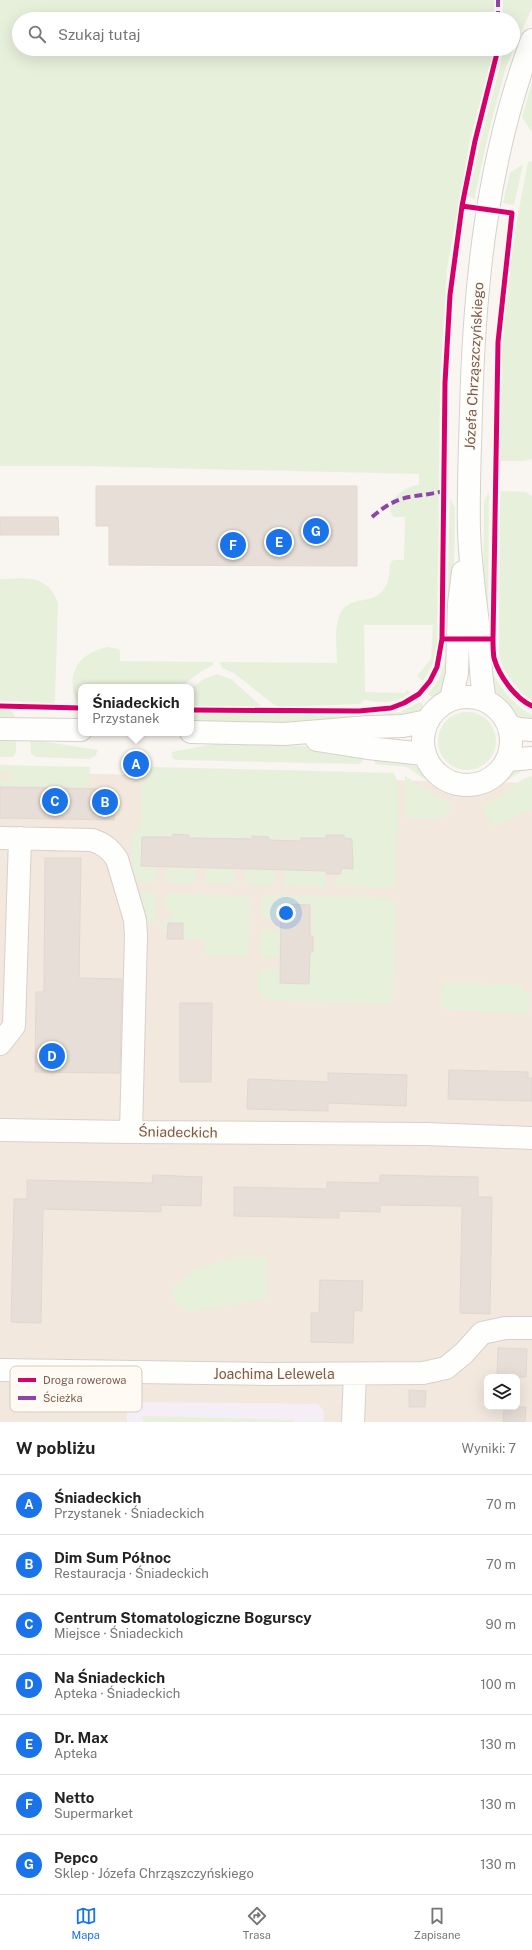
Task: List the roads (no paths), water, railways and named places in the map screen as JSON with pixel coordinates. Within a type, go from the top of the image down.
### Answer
[{"type":"street","name":"Józefa Chrząszczyńskiego","points":[[485,700],[480,678],[479,639],[473,588],[469,531],[473,337],[480,257],[487,210],[503,136],[518,78],[532,40]]},
{"type":"street","name":"Józefa Chrząszczyńskiego","points":[[451,699],[457,673],[459,604],[469,531]]},
{"type":"street","points":[[468,696],[485,700],[500,711],[509,726],[512,744],[507,760],[502,768],[490,779],[476,785],[454,783],[443,778],[429,763],[424,754],[423,733],[427,721],[438,707],[451,699],[468,696]]},
{"type":"street","points":[[194,732],[284,734],[369,727],[403,726],[427,721]]},
{"type":"street","points":[[509,726],[519,729],[532,730]]},
{"type":"street","points":[[0,729],[78,730]]},
{"type":"street","points":[[284,734],[368,748],[424,754]]},
{"type":"street","points":[[507,760],[532,758]]},
{"type":"street","name":"Śniadeckich","points":[[0,1044],[14,1026],[10,838],[92,840],[104,844],[112,851],[117,860],[135,920],[136,935],[131,1132],[426,1134],[532,1138]]},
{"type":"street","points":[[0,1130],[131,1132]]},
{"type":"street","name":"Joachima Lelewela","points":[[142,1372],[355,1374],[423,1373],[446,1368],[464,1353],[482,1333],[505,1328],[532,1328]]},
{"type":"street","name":"Joachima Lelewela","points":[[0,1370],[10,1370]]},
{"type":"street","points":[[353,1422],[355,1374]]},
{"type":"place","name":"Pepco","points":[[316,531]]},
{"type":"place","name":"Dr. Max","points":[[279,542]]},
{"type":"place","name":"Netto","points":[[233,545]]},
{"type":"place","name":"Śniadeckich","points":[[136,764]]},
{"type":"place","name":"Centrum Stomatologiczne Bogurscy","points":[[55,801]]},
{"type":"place","name":"Dim Sum Północ","points":[[105,802]]},
{"type":"place","name":"Na Śniadeckich","points":[[52,1056]]}]
